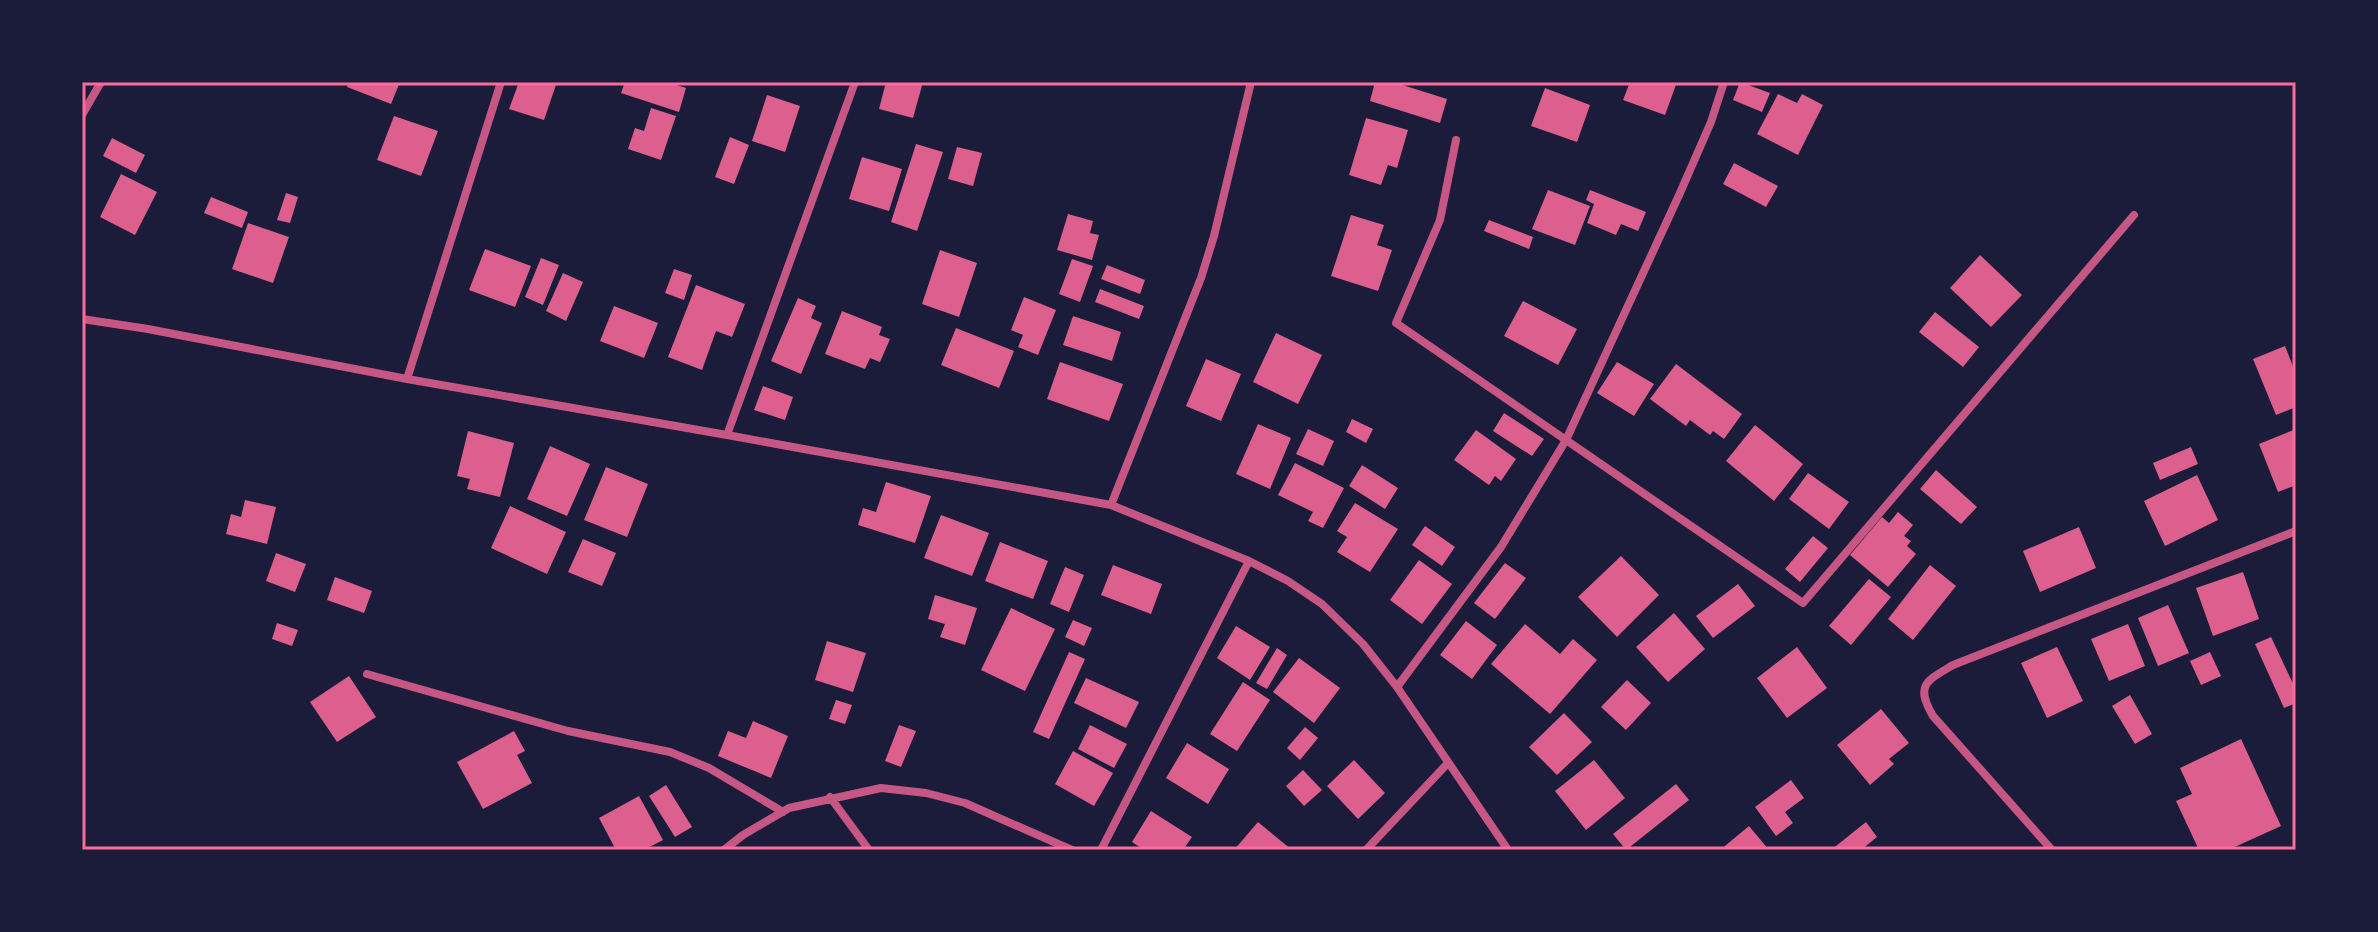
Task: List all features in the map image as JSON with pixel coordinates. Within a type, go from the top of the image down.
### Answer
[{"type":"street","points":[[82,115],[101,82]]},
{"type":"street","points":[[407,379],[501,82]]},
{"type":"street","points":[[727,435],[855,82]]},
{"type":"street","points":[[1111,505],[1201,278],[1251,82]]},
{"type":"street","points":[[1397,687],[1501,547],[1566,440],[1680,193],[1711,122],[1724,82]]},
{"type":"street","points":[[1456,140],[1440,220],[1396,323],[1803,603],[2134,215]]},
{"type":"street","points":[[82,319],[1111,505],[1249,561],[1288,581],[1322,604],[1363,644],[1397,687],[1508,850]]},
{"type":"street","points":[[2052,850],[1933,716],[1924,700],[1923,689],[1927,682],[1953,665],[2296,531]]},
{"type":"street","points":[[1101,850],[1249,561]]},
{"type":"street","points":[[367,674],[568,731],[670,752],[709,768],[783,812]]},
{"type":"street","points":[[1366,850],[1448,763]]},
{"type":"street","points":[[724,850],[789,808],[881,788],[926,793],[965,803],[1072,850]]},
{"type":"street","points":[[830,797],[869,850]]},
{"type":"building","points":[[349,82],[400,82],[391,104],[347,87]]},
{"type":"building","points":[[519,82],[557,82],[544,120],[509,109]]},
{"type":"building","points":[[625,82],[667,82],[686,88],[679,112],[621,93]]},
{"type":"building","points":[[886,82],[923,82],[913,118],[879,109]]},
{"type":"building","points":[[1375,82],[1393,82],[1447,99],[1440,123],[1370,101]]},
{"type":"building","points":[[1630,82],[1677,82],[1665,115],[1623,100]]},
{"type":"building","points":[[1740,82],[1770,93],[1762,112],[1733,100]]},
{"type":"building","points":[[1545,88],[1590,105],[1577,142],[1531,126]]},
{"type":"building","points":[[1778,94],[1797,103],[1802,94],[1823,105],[1798,155],[1757,134]]},
{"type":"building","points":[[767,95],[800,106],[785,152],[752,141]]},
{"type":"building","points":[[651,108],[676,116],[661,160],[628,149],[635,128],[644,131]]},
{"type":"building","points":[[394,116],[438,131],[421,176],[377,160]]},
{"type":"building","points":[[1366,118],[1408,130],[1397,168],[1388,165],[1381,185],[1349,175]]},
{"type":"building","points":[[730,137],[749,145],[734,184],[715,177]]},
{"type":"building","points":[[112,138],[145,155],[136,173],[103,156]]},
{"type":"building","points":[[916,144],[943,152],[917,231],[891,222]]},
{"type":"building","points":[[957,147],[982,153],[973,186],[948,179]]},
{"type":"building","points":[[862,157],[902,169],[889,211],[849,199]]},
{"type":"building","points":[[1734,163],[1778,186],[1766,207],[1723,184]]},
{"type":"building","points":[[121,174],[157,192],[135,235],[100,217]]},
{"type":"building","points":[[1548,190],[1590,206],[1575,245],[1532,229]]},
{"type":"building","points":[[1590,190],[1646,212],[1638,231],[1621,224],[1616,235],[1587,223],[1594,204],[1586,200]]},
{"type":"building","points":[[286,193],[298,197],[290,223],[277,220]]},
{"type":"building","points":[[211,197],[248,212],[242,228],[204,213]]},
{"type":"building","points":[[1068,214],[1093,221],[1090,233],[1099,235],[1092,260],[1057,250]]},
{"type":"building","points":[[1351,215],[1384,225],[1377,245],[1392,250],[1378,291],[1331,276]]},
{"type":"building","points":[[1489,220],[1533,237],[1529,249],[1484,231]]},
{"type":"building","points":[[248,223],[289,237],[273,283],[232,269]]},
{"type":"building","points":[[485,249],[531,266],[515,307],[469,290]]},
{"type":"building","points":[[940,250],[977,263],[959,317],[922,304]]},
{"type":"building","points":[[1980,255],[2022,295],[1991,327],[1950,288]]},
{"type":"building","points":[[541,258],[559,265],[543,305],[525,297]]},
{"type":"building","points":[[1072,259],[1093,266],[1080,302],[1059,294]]},
{"type":"building","points":[[1107,265],[1145,280],[1140,294],[1101,279]]},
{"type":"building","points":[[674,269],[692,275],[684,300],[665,293]]},
{"type":"building","points":[[563,273],[583,282],[566,321],[546,311]]},
{"type":"building","points":[[696,285],[745,304],[732,337],[716,331],[702,370],[668,357]]},
{"type":"building","points":[[1100,289],[1144,306],[1139,319],[1095,302]]},
{"type":"building","points":[[1024,297],[1056,310],[1038,355],[1018,347],[1023,335],[1011,330]]},
{"type":"building","points":[[798,298],[816,306],[811,318],[822,323],[801,374],[771,361]]},
{"type":"building","points":[[1523,301],[1577,329],[1558,365],[1504,336]]},
{"type":"building","points":[[614,306],[658,323],[644,358],[600,341]]},
{"type":"building","points":[[842,311],[882,327],[879,335],[890,339],[880,362],[870,358],[865,369],[825,354]]},
{"type":"building","points":[[1935,312],[1979,347],[1963,367],[1919,332]]},
{"type":"building","points":[[1073,316],[1121,332],[1112,361],[1063,345]]},
{"type":"building","points":[[956,328],[1014,351],[999,388],[941,365]]},
{"type":"building","points":[[1276,333],[1322,355],[1298,404],[1253,382]]},
{"type":"building","points":[[2285,346],[2296,374],[2296,407],[2276,415],[2253,359]]},
{"type":"building","points":[[1206,359],[1241,374],[1221,421],[1186,406]]},
{"type":"building","points":[[1060,362],[1123,384],[1109,421],[1047,399]]},
{"type":"building","points":[[1617,362],[1654,384],[1634,416],[1597,393]]},
{"type":"building","points":[[1676,364],[1742,414],[1724,439],[1713,431],[1710,435],[1690,420],[1686,426],[1650,399]]},
{"type":"building","points":[[763,386],[793,397],[785,420],[754,410]]},
{"type":"building","points":[[1504,413],[1544,439],[1532,456],[1493,431]]},
{"type":"building","points":[[1352,419],[1373,429],[1366,443],[1346,432]]},
{"type":"building","points":[[1258,424],[1291,438],[1270,489],[1236,474]]},
{"type":"building","points":[[1755,425],[1803,464],[1774,501],[1726,461]]},
{"type":"building","points":[[1308,429],[1334,441],[1323,466],[1296,454]]},
{"type":"building","points":[[2296,429],[2296,485],[2278,492],[2259,444]]},
{"type":"building","points":[[1476,430],[1516,459],[1501,481],[1495,476],[1489,485],[1454,460]]},
{"type":"building","points":[[468,431],[514,443],[500,497],[467,489],[470,479],[457,476]]},
{"type":"building","points":[[550,446],[590,464],[567,516],[527,499]]},
{"type":"building","points":[[2191,447],[2198,464],[2160,480],[2153,463]]},
{"type":"building","points":[[1295,463],[1344,488],[1323,528],[1308,521],[1313,512],[1278,495]]},
{"type":"building","points":[[1362,465],[1398,488],[1385,509],[1349,486]]},
{"type":"building","points":[[606,467],[648,484],[627,537],[584,520]]},
{"type":"building","points":[[1936,470],[1977,507],[1961,524],[1920,489]]},
{"type":"building","points":[[1808,473],[1849,502],[1829,529],[1789,499]]},
{"type":"building","points":[[2197,475],[2218,520],[2165,546],[2144,501]]},
{"type":"building","points":[[886,482],[931,496],[915,543],[858,525],[863,508],[876,512]]},
{"type":"building","points":[[245,500],[276,507],[267,544],[226,534],[231,514],[241,517]]},
{"type":"building","points":[[1355,503],[1398,529],[1370,572],[1337,552],[1347,537],[1337,531]]},
{"type":"building","points":[[510,506],[566,532],[547,574],[491,548]]},
{"type":"building","points":[[1898,512],[1913,525],[1904,536],[1911,541],[1907,546],[1916,554],[1888,587],[1850,555],[1882,517],[1889,523]]},
{"type":"building","points":[[941,515],[989,533],[972,576],[924,558]]},
{"type":"building","points":[[1425,526],[1455,547],[1442,566],[1412,545]]},
{"type":"building","points":[[2079,527],[2096,568],[2040,592],[2023,551]]},
{"type":"building","points":[[1813,536],[1828,548],[1800,582],[1785,569]]},
{"type":"building","points":[[583,539],[616,553],[602,586],[568,572]]},
{"type":"building","points":[[1000,542],[1048,561],[1033,599],[985,581]]},
{"type":"building","points":[[276,553],[306,564],[295,592],[266,581]]},
{"type":"building","points":[[1621,556],[1659,595],[1617,637],[1578,597]]},
{"type":"building","points":[[1419,560],[1452,584],[1422,624],[1390,600]]},
{"type":"building","points":[[1505,563],[1526,578],[1495,619],[1474,603]]},
{"type":"building","points":[[1113,565],[1162,584],[1151,614],[1101,595]]},
{"type":"building","points":[[1930,565],[1956,586],[1913,640],[1888,619]]},
{"type":"building","points":[[1065,567],[1084,575],[1069,612],[1050,604]]},
{"type":"building","points":[[2243,572],[2259,619],[2213,636],[2196,588]]},
{"type":"building","points":[[335,577],[372,591],[364,613],[327,600]]},
{"type":"building","points":[[1869,579],[1891,597],[1851,645],[1829,626]]},
{"type":"building","points":[[1738,584],[1755,606],[1713,638],[1696,616]]},
{"type":"building","points":[[935,595],[977,608],[965,645],[940,637],[945,624],[928,619]]},
{"type":"building","points":[[2168,605],[2189,653],[2158,666],[2138,618]]},
{"type":"building","points":[[1011,608],[1055,629],[1025,691],[981,670]]},
{"type":"building","points":[[1674,613],[1705,649],[1668,682],[1636,647]]},
{"type":"building","points":[[1073,620],[1092,628],[1084,646],[1065,637]]},
{"type":"building","points":[[1466,621],[1497,645],[1472,679],[1440,655]]},
{"type":"building","points":[[277,623],[298,630],[292,646],[272,639]]},
{"type":"building","points":[[1525,624],[1560,654],[1573,639],[1597,660],[1550,714],[1491,664]]},
{"type":"building","points":[[2128,624],[2145,666],[2109,681],[2091,639]]},
{"type":"building","points":[[1236,626],[1270,647],[1250,680],[1217,658]]},
{"type":"building","points":[[2271,637],[2296,690],[2296,703],[2284,708],[2255,644]]},
{"type":"building","points":[[827,641],[866,653],[853,692],[815,680]]},
{"type":"building","points":[[1797,647],[1827,688],[1787,718],[1757,678]]},
{"type":"building","points":[[2057,647],[2083,701],[2047,718],[2021,663]]},
{"type":"building","points":[[1277,648],[1287,655],[1267,689],[1256,683]]},
{"type":"building","points":[[1069,652],[1085,659],[1049,739],[1033,732]]},
{"type":"building","points":[[2210,652],[2221,676],[2201,685],[2190,661]]},
{"type":"building","points":[[1299,658],[1340,688],[1314,723],[1273,692]]},
{"type":"building","points":[[349,676],[376,717],[337,742],[310,702]]},
{"type":"building","points":[[1086,678],[1139,702],[1126,728],[1074,703]]},
{"type":"building","points":[[1627,680],[1651,703],[1626,730],[1601,707]]},
{"type":"building","points":[[1243,682],[1270,700],[1237,751],[1210,734]]},
{"type":"building","points":[[2130,695],[2152,734],[2135,744],[2112,706]]},
{"type":"building","points":[[836,700],[852,705],[845,724],[829,719]]},
{"type":"building","points":[[1881,709],[1909,743],[1889,759],[1894,764],[1870,785],[1837,745]]},
{"type":"building","points":[[1564,713],[1592,742],[1557,775],[1529,747]]},
{"type":"building","points":[[753,721],[788,736],[771,778],[718,756],[728,731],[746,738]]},
{"type":"building","points":[[899,725],[916,731],[901,767],[885,761]]},
{"type":"building","points":[[1090,725],[1127,744],[1114,768],[1078,749]]},
{"type":"building","points":[[1305,727],[1318,738],[1300,760],[1287,748]]},
{"type":"building","points":[[514,731],[525,751],[517,755],[532,783],[483,809],[457,762]]},
{"type":"building","points":[[2241,739],[2281,826],[2228,850],[2199,850],[2176,801],[2192,794],[2180,768]]},
{"type":"building","points":[[1187,743],[1229,769],[1208,804],[1166,778]]},
{"type":"building","points":[[1073,751],[1113,773],[1094,806],[1055,784]]},
{"type":"building","points":[[1354,760],[1385,793],[1358,819],[1327,786]]},
{"type":"building","points":[[1594,760],[1625,798],[1586,830],[1555,791]]},
{"type":"building","points":[[1303,770],[1322,790],[1304,806],[1286,786]]},
{"type":"building","points":[[1791,780],[1804,798],[1785,812],[1793,823],[1776,836],[1755,807]]},
{"type":"building","points":[[1676,784],[1689,800],[1626,850],[1613,834]]},
{"type":"building","points":[[666,785],[692,827],[675,837],[649,796]]},
{"type":"building","points":[[639,796],[663,840],[644,850],[616,850],[599,818]]},
{"type":"building","points":[[1151,811],[1192,837],[1183,850],[1144,850],[1132,842]]},
{"type":"building","points":[[1258,822],[1292,850],[1234,850]]},
{"type":"building","points":[[1866,822],[1877,837],[1861,850],[1831,850]]},
{"type":"building","points":[[1749,826],[1769,850],[1720,850]]}]
